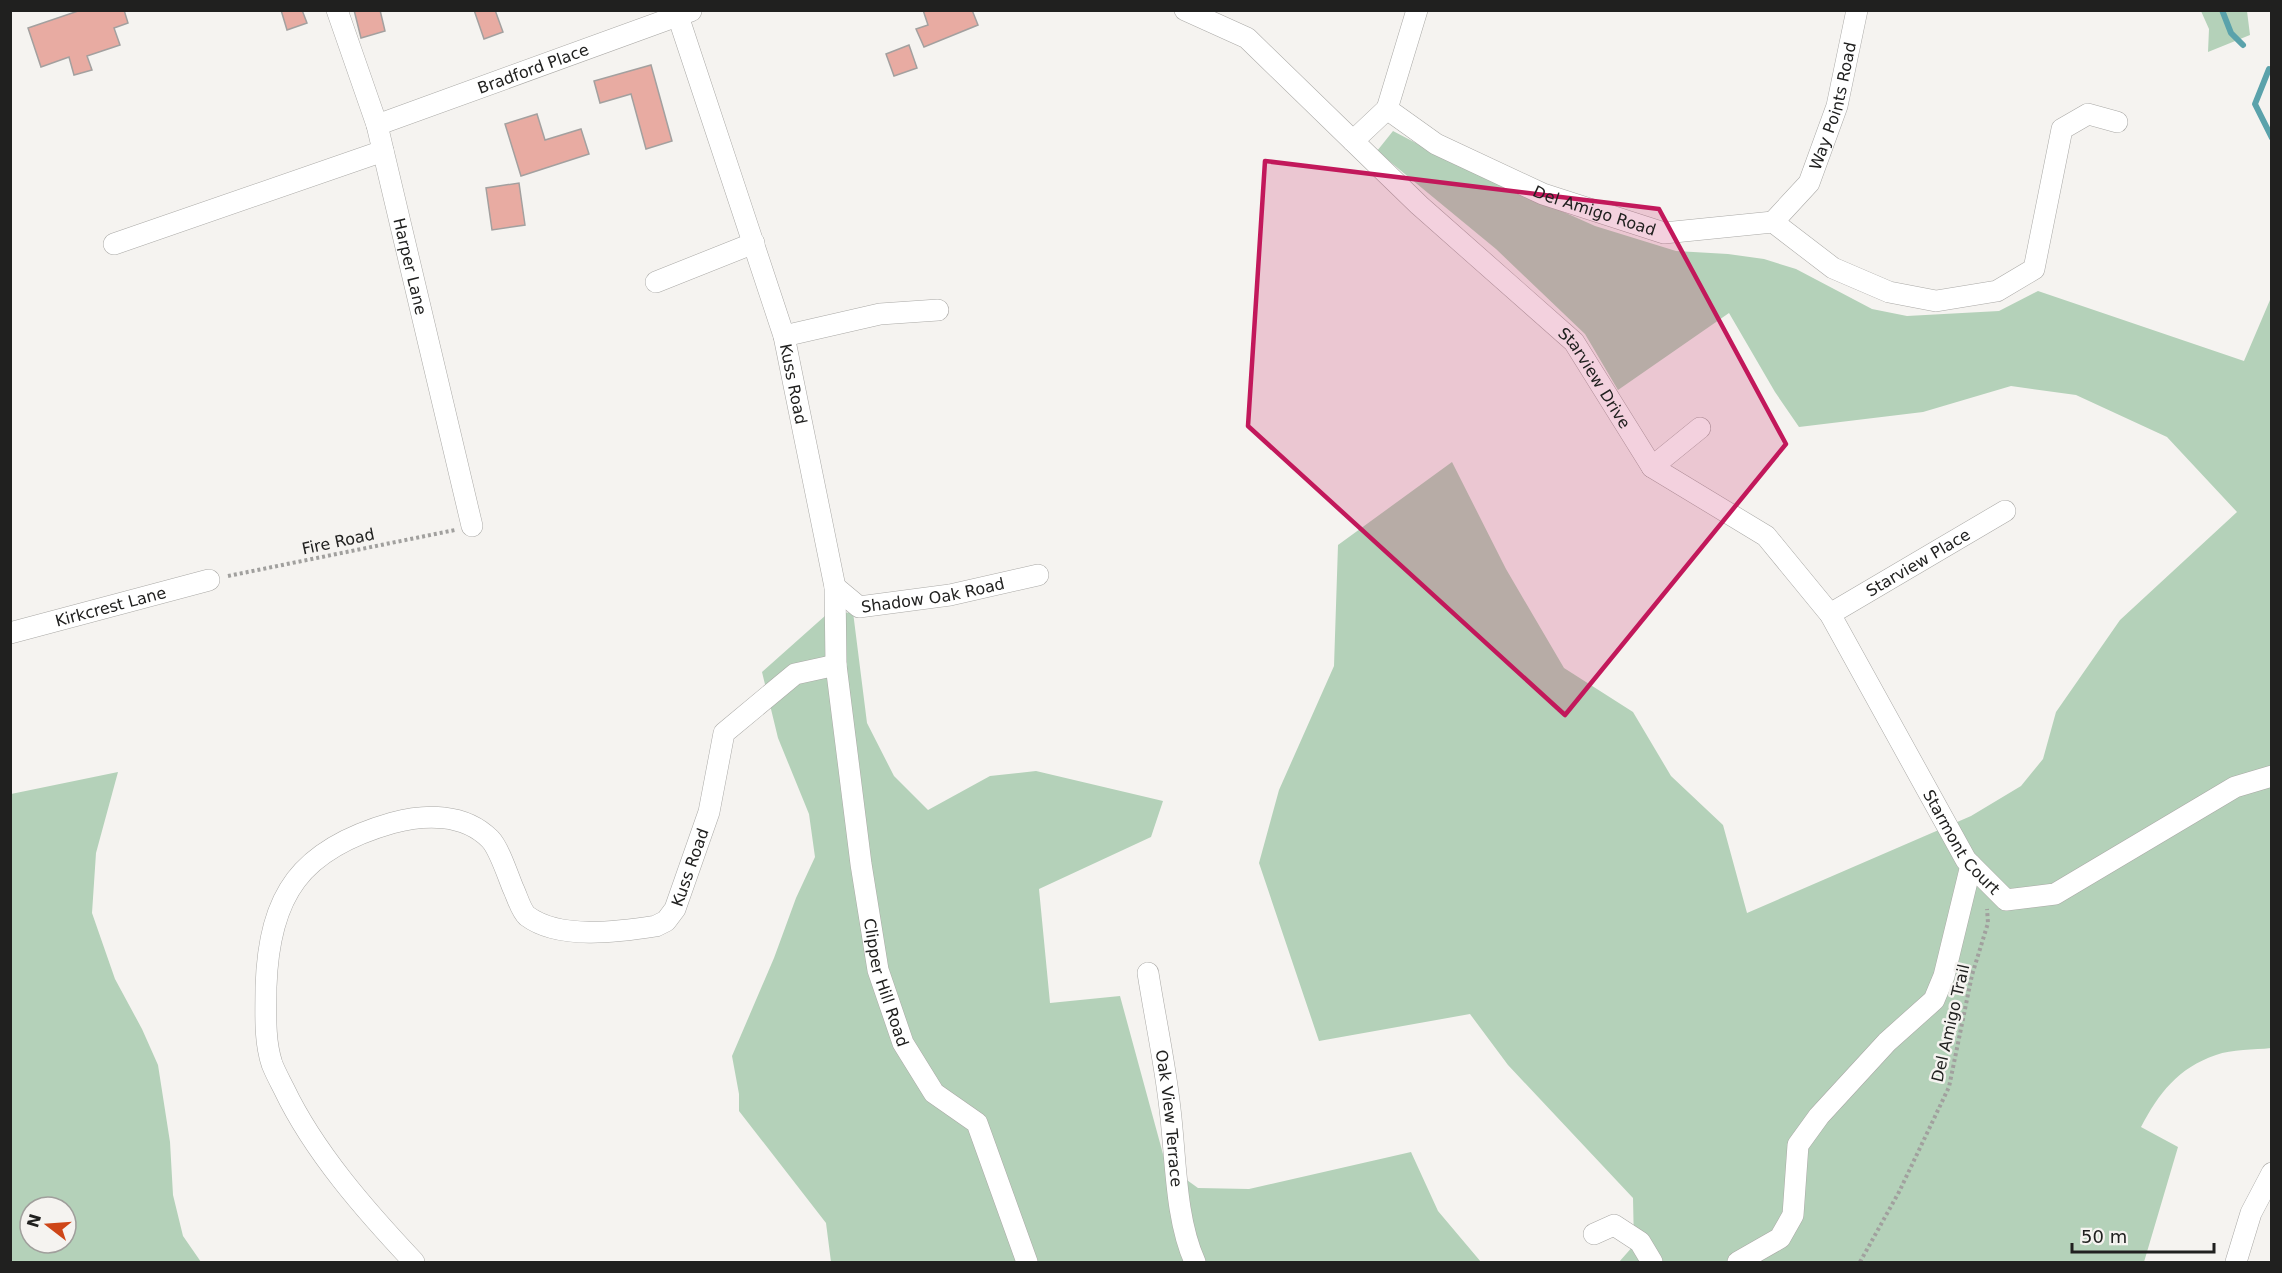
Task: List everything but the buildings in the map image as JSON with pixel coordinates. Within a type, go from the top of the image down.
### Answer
[{"type":"street","name":"Harper Lane","points":[[337,10],[377,125],[472,526]]},
{"type":"street","points":[[1185,10],[1248,38],[1353,141],[1387,109],[1417,10]]},
{"type":"street","name":"Way Points Road","points":[[1773,222],[1809,183],[1837,106],[1857,10]]},
{"type":"street","name":"Bradford Place","points":[[377,125],[685,13]]},
{"type":"street","name":"Kuss Road","points":[[414,1263],[322,1154],[294,1111],[272,1063],[265,1017],[267,963],[278,911],[294,881],[314,859],[337,844],[393,823],[421,818],[449,817],[474,828],[492,840],[525,915],[549,927],[574,932],[656,926],[666,921],[675,909],[709,812],[724,733],[795,674],[836,665],[835,587],[784,336],[685,13]]},
{"type":"street","name":"Del Amigo Road","points":[[1387,109],[1436,144],[1543,194],[1664,233],[1773,222]]},
{"type":"street","points":[[1773,222],[1833,268],[1889,292],[1936,301],[1997,291],[2034,269],[2062,129],[2088,114],[2117,122]]},
{"type":"street","name":"Starview Drive","points":[[1353,141],[1419,205],[1574,342],[1652,467],[1766,536],[1830,614]]},
{"type":"street","points":[[114,244],[383,151]]},
{"type":"street","points":[[656,282],[754,243]]},
{"type":"street","points":[[784,336],[880,314],[938,310]]},
{"type":"street","points":[[1652,467],[1700,428]]},
{"type":"street","name":"Starview Place","points":[[1830,614],[2005,512]]},
{"type":"street","name":"Shadow Oak Road","points":[[835,587],[859,607],[950,595],[1038,575]]},
{"type":"street","name":"Kirkcrest Lane","points":[[10,633],[209,580]]},
{"type":"street","name":"Starmont Court","points":[[1830,614],[1966,860],[2006,900],[2055,894],[2235,788],[2271,776]]},
{"type":"street","name":"Clipper Hill Road","points":[[836,665],[861,864],[879,970],[903,1043],[934,1093],[977,1123],[1027,1263]]},
{"type":"street","points":[[1738,1263],[1780,1238],[1793,1215],[1798,1145],[1819,1116],[1887,1042],[1934,1000],[1978,872]]},
{"type":"street","name":"Oak View Terrace","points":[[1148,973],[1170,1106],[1179,1192],[1188,1248],[1195,1263]]},
{"type":"street","points":[[2236,1263],[2251,1213],[2271,1173]]},
{"type":"street","points":[[1594,1234],[1614,1225],[1640,1242],[1652,1263]]},
{"type":"path","name":"Fire Road","points":[[209,580],[472,526]]},
{"type":"path","name":"Del Amigo Trail","points":[[1860,1263],[1899,1192],[1949,1087],[1972,975],[1988,923],[1978,872]]},
{"type":"highlighted area","points":[[1265,161],[1659,209],[1786,444],[1565,715],[1248,426]]},
{"type":"green space","points":[[2201,11],[2247,11],[2250,35],[2208,52],[2209,29]]},
{"type":"green space","points":[[1393,131],[1456,164],[1595,226],[1676,251],[1764,259],[1796,269],[1872,309],[1907,316],[1999,311],[2038,291],[2244,361],[2271,301],[2271,1048],[2229,1052],[2203,1060],[2171,1083],[2155,1103],[2141,1127],[2178,1147],[2144,1262],[1619,1262],[1634,1245],[1633,1198],[1508,1065],[1470,1014],[1319,1041],[1259,863],[1279,790],[1334,666],[1338,545],[1452,462],[1506,569],[1564,668],[1633,712],[1671,776],[1723,825],[1747,913],[1971,816],[2021,786],[2043,759],[2056,712],[2120,620],[2237,512],[2167,437],[2076,395],[2011,386],[1923,412],[1799,427],[1775,392],[1729,313],[1618,390],[1585,334],[1496,249],[1377,151]]},
{"type":"green space","points":[[853,612],[867,723],[894,776],[928,810],[990,776],[1036,771],[1163,801],[1151,837],[1039,889],[1050,1003],[1120,996],[1166,1165],[1198,1188],[1249,1189],[1411,1152],[1438,1211],[1481,1262],[831,1262],[826,1223],[739,1111],[739,1094],[732,1056],[815,857],[809,814],[778,738],[762,672],[826,615]]},
{"type":"green space","points":[[118,772],[96,853],[92,913],[115,979],[158,1065],[170,1142],[173,1195],[183,1236],[201,1262],[11,1262],[11,794]]},
{"type":"waterway","points":[[2222,10],[2231,33],[2243,45]]},
{"type":"waterway","points":[[2269,69],[2255,104],[2272,138]]}]
